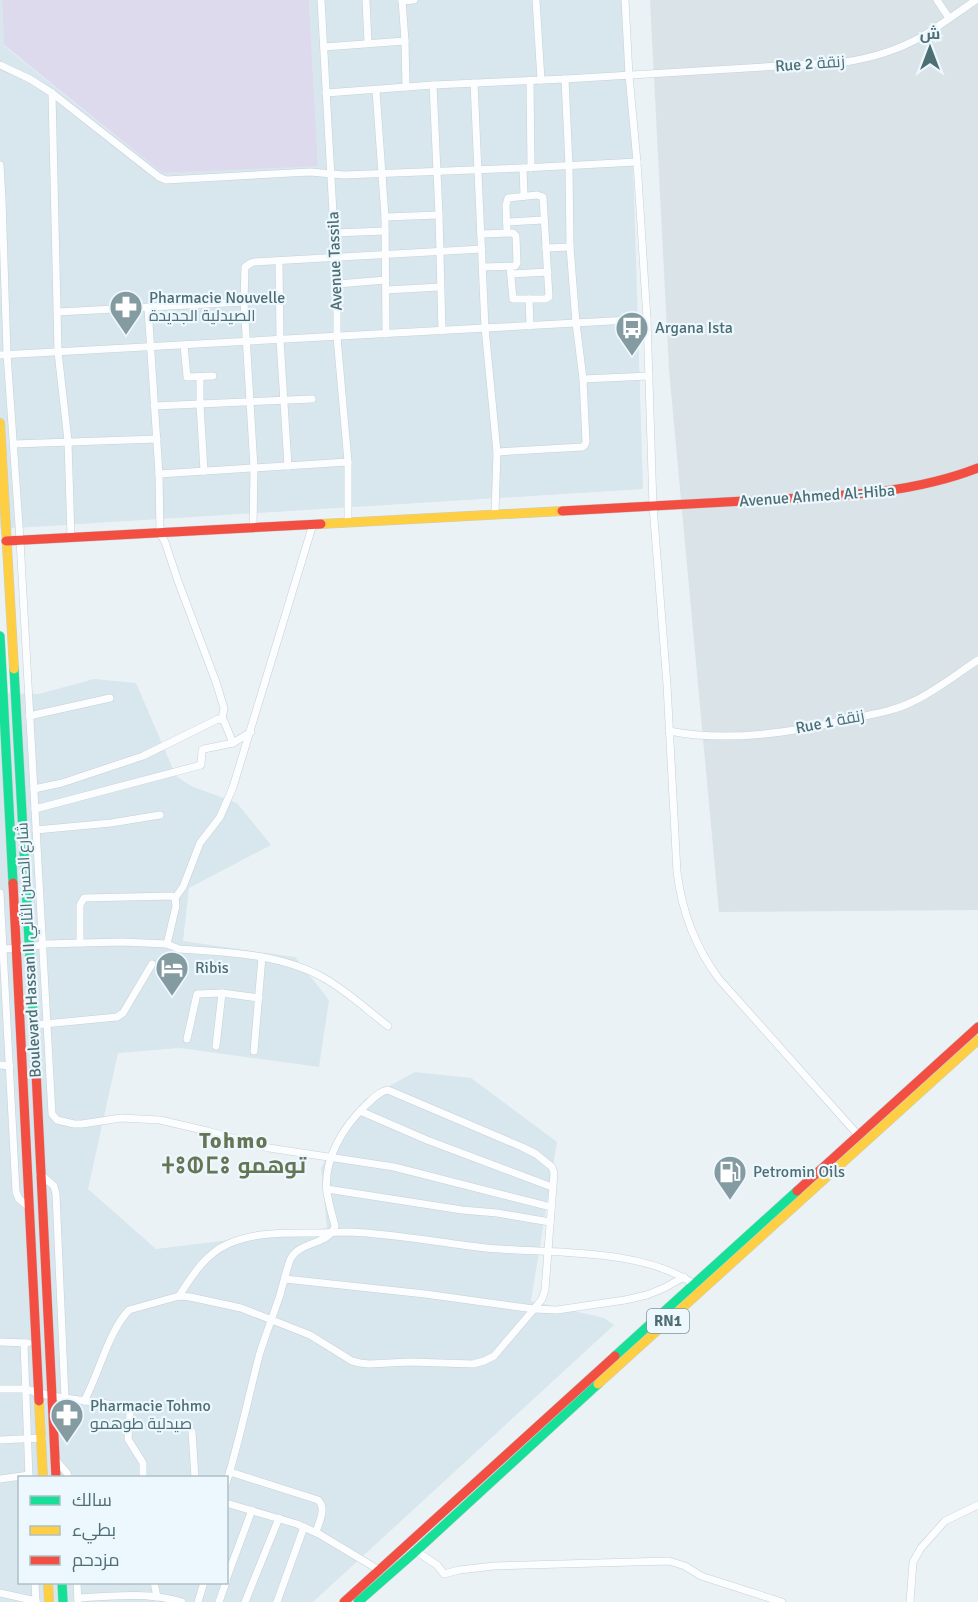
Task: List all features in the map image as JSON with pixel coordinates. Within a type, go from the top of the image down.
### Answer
[{"type":"main road","name":"Boulevard Hassan II شارع الحسن الثاني","points":[[0,423],[3,541],[29,948],[56,1476]]},
{"type":"main road","name":"Avenue Ahmed Al-Hiba","points":[[3,541],[796,499],[880,492],[940,482],[978,468]]},
{"type":"main road","name":"Boulevard Hassan II شارع الحسن الثاني","points":[[0,636],[43,1476]]},
{"type":"main road","name":"RN1","points":[[344,1602],[978,1027]]},
{"type":"main road","name":"RN1","points":[[358,1602],[978,1040]]},
{"type":"main road","points":[[48,1584],[49,1602]]},
{"type":"main road","points":[[62,1584],[63,1602]]},
{"type":"street","name":"Avenue Tassila","points":[[321,0],[336,258],[337,337],[348,462],[348,522]]},
{"type":"street","points":[[366,0],[368,44]]},
{"type":"street","points":[[406,87],[402,0],[414,0]]},
{"type":"street","points":[[536,0],[541,80]]},
{"type":"street","points":[[625,0],[647,319],[653,506],[667,686],[679,891],[694,939],[719,980],[858,1135]]},
{"type":"street","points":[[937,0],[949,18]]},
{"type":"street","name":"Rue 2 زنقة","points":[[326,93],[852,61],[869,57],[921,37],[976,0]]},
{"type":"street","points":[[324,47],[405,41]]},
{"type":"street","points":[[0,65],[30,79],[52,93],[163,179],[169,180],[310,172],[344,175],[382,174],[637,162]]},
{"type":"street","points":[[530,80],[531,168]]},
{"type":"street","points":[[496,452],[574,448],[585,445],[583,379],[570,247],[565,80]]},
{"type":"street","points":[[474,83],[485,328],[496,452],[495,514]]},
{"type":"street","points":[[433,85],[440,215],[442,331]]},
{"type":"street","points":[[376,90],[385,217],[386,334]]},
{"type":"street","points":[[52,93],[58,352],[68,441],[71,538]]},
{"type":"street","points":[[0,165],[4,354],[14,444],[52,1114],[57,1120],[82,1124],[121,1118],[160,1120],[269,1148],[394,1167],[551,1207]]},
{"type":"street","points":[[523,168],[524,196]]},
{"type":"street","points":[[507,232],[507,200],[511,197],[537,195],[543,197],[549,297],[515,300],[512,298],[510,270]]},
{"type":"street","points":[[385,217],[440,215]]},
{"type":"street","points":[[507,222],[543,220]]},
{"type":"street","points":[[334,233],[385,231]]},
{"type":"street","points":[[481,234],[514,233],[517,263],[510,270]]},
{"type":"street","points":[[546,248],[570,247]]},
{"type":"street","points":[[253,528],[254,468],[244,302],[245,267],[250,263],[482,249]]},
{"type":"street","points":[[279,261],[280,340],[288,466]]},
{"type":"street","points":[[483,267],[548,272]]},
{"type":"street","points":[[337,284],[386,280]]},
{"type":"street","points":[[386,290],[440,287]]},
{"type":"street","points":[[529,299],[530,326]]},
{"type":"street","points":[[58,312],[244,302]]},
{"type":"street","points":[[148,308],[159,474],[160,533],[216,682],[224,708],[222,719],[233,743]]},
{"type":"street","points":[[4,354],[647,319]]},
{"type":"street","points":[[184,345],[186,376],[213,376]]},
{"type":"street","points":[[583,379],[649,376]]},
{"type":"street","points":[[200,377],[204,471]]},
{"type":"street","points":[[154,406],[312,399]]},
{"type":"street","points":[[14,444],[157,439]]},
{"type":"street","points":[[159,474],[348,462]]},
{"type":"street","points":[[167,944],[176,906],[175,898],[183,887],[200,843],[220,817],[237,779],[313,524]]},
{"type":"street","name":"Rue 1 زنقة","points":[[669,731],[717,736],[748,735],[814,727],[890,710],[915,701],[978,660]]},
{"type":"street","points":[[29,716],[110,698]]},
{"type":"street","points":[[34,789],[62,783],[143,756],[222,719]]},
{"type":"street","points":[[35,809],[201,765],[204,748],[233,743],[251,732]]},
{"type":"street","points":[[36,830],[111,823],[160,815]]},
{"type":"street","points":[[0,893],[1,949],[16,1192],[19,1199],[30,1208]]},
{"type":"street","points":[[80,943],[80,905],[84,898],[172,896],[175,898]]},
{"type":"street","points":[[1,949],[29,948],[43,944],[122,942],[167,944],[178,949],[262,957],[295,966],[324,978],[388,1026]]},
{"type":"street","points":[[254,1051],[262,957]]},
{"type":"street","points":[[33,1025],[121,1016],[152,964]]},
{"type":"street","points":[[187,1039],[197,994],[222,993],[259,998]]},
{"type":"street","points":[[216,1046],[222,993]]},
{"type":"street","points":[[0,1065],[10,1066]]},
{"type":"street","points":[[84,1401],[114,1333],[126,1313],[129,1310],[179,1296],[200,1298],[241,1308],[271,1320],[310,1335],[351,1361],[360,1364],[410,1362],[467,1364],[484,1361],[494,1356],[542,1299],[545,1290],[554,1173],[552,1167],[522,1147],[391,1091],[379,1092],[342,1134],[332,1156],[328,1170],[327,1190],[335,1226],[333,1232],[328,1237],[300,1248],[291,1260],[285,1280],[271,1320],[260,1355],[228,1478]]},
{"type":"street","points":[[360,1111],[427,1140],[552,1187]]},
{"type":"street","points":[[40,1173],[54,1186],[56,1194],[65,1399]]},
{"type":"street","points":[[327,1190],[550,1222]]},
{"type":"street","points":[[179,1296],[196,1270],[214,1252],[228,1244],[261,1235],[280,1233],[374,1234],[489,1248],[584,1254],[636,1261],[672,1271],[695,1285]]},
{"type":"street","points":[[285,1280],[557,1310],[647,1295],[684,1277]]},
{"type":"street","points":[[0,1341],[37,1342]]},
{"type":"street","points":[[24,1343],[29,1476]]},
{"type":"street","points":[[0,1389],[25,1389],[65,1399],[125,1406],[130,1413],[128,1439],[142,1463],[143,1476]]},
{"type":"street","points":[[192,1432],[195,1476]]},
{"type":"street","points":[[0,1440],[42,1438]]},
{"type":"street","points":[[55,1459],[68,1476]]},
{"type":"street","points":[[230,1472],[318,1500],[323,1507],[316,1532]]},
{"type":"street","points":[[0,1479],[18,1477]]},
{"type":"street","points":[[228,1503],[279,1518],[316,1532],[379,1570]]},
{"type":"street","points":[[910,1602],[913,1562],[921,1548],[945,1521],[978,1505]]},
{"type":"street","points":[[228,1576],[252,1510]]},
{"type":"street","points":[[245,1602],[279,1518]]},
{"type":"street","points":[[277,1602],[304,1527]]},
{"type":"street","points":[[416,1551],[437,1565],[444,1574],[494,1566],[669,1561],[685,1566],[701,1576],[782,1602]]},
{"type":"street","points":[[0,1593],[36,1601],[35,1584]]},
{"type":"street","points":[[77,1584],[78,1600],[131,1596],[157,1597],[182,1602]]},
{"type":"street","points":[[154,1584],[157,1597]]},
{"type":"street","points":[[198,1602],[203,1584]]},
{"type":"street","points":[[219,1602],[225,1584]]},
{"type":"shaded area","points":[[0,0],[2,0],[4,46],[162,173],[318,165],[309,0],[628,0],[643,489],[0,529]]},
{"type":"shaded area","points":[[2,0],[309,0],[318,166],[162,173],[4,45]]},
{"type":"shaded area","points":[[650,0],[978,0],[978,910],[719,912],[669,370]]},
{"type":"shaded area","points":[[94,679],[136,683],[176,776],[191,786],[237,803],[271,845],[189,888],[183,941],[295,957],[329,1000],[319,1067],[180,1048],[118,1053],[88,1189],[156,1249],[327,1228],[321,1168],[341,1133],[365,1099],[415,1072],[471,1078],[557,1142],[531,1301],[604,1318],[614,1325],[313,1602],[0,1602],[0,693],[39,694]]},
{"type":"traffic: fast","points":[[0,636],[13,883]]},
{"type":"traffic: fast","points":[[14,669],[34,1031]]},
{"type":"traffic: fast","points":[[615,1356],[797,1191]]},
{"type":"traffic: fast","points":[[358,1602],[598,1384]]},
{"type":"traffic: fast","points":[[62,1584],[63,1602]]},
{"type":"traffic: slow","points":[[0,423],[14,669]]},
{"type":"traffic: slow","points":[[321,524],[562,511]]},
{"type":"traffic: slow","points":[[598,1384],[978,1040]]},
{"type":"traffic: slow","points":[[39,1401],[43,1476]]},
{"type":"traffic: slow","points":[[48,1584],[49,1602]]},
{"type":"traffic: jam","points":[[562,511],[872,493],[925,484],[978,468]]},
{"type":"traffic: jam","points":[[6,541],[321,524]]},
{"type":"traffic: jam","points":[[13,883],[39,1401]]},
{"type":"traffic: jam","points":[[797,1191],[978,1027]]},
{"type":"traffic: jam","points":[[34,1031],[56,1476]]},
{"type":"traffic: jam","points":[[344,1602],[615,1356]]},
{"type":"place","name":"Pharmacie Nouvelle الصيدلية الجديدة","points":[[126,336]]},
{"type":"place","name":"Argana Ista","points":[[632,357]]},
{"type":"place","name":"Ribis","points":[[172,997]]},
{"type":"place","name":"Petromin Oils","points":[[730,1201]]},
{"type":"place","name":"Pharmacie Tohmo صيدلية طوهمو","points":[[67,1444]]},
{"type":"district","name":"Tohmo ⵜⵓⵀⵎⵓ توهمو","points":[[234,1152]]}]
